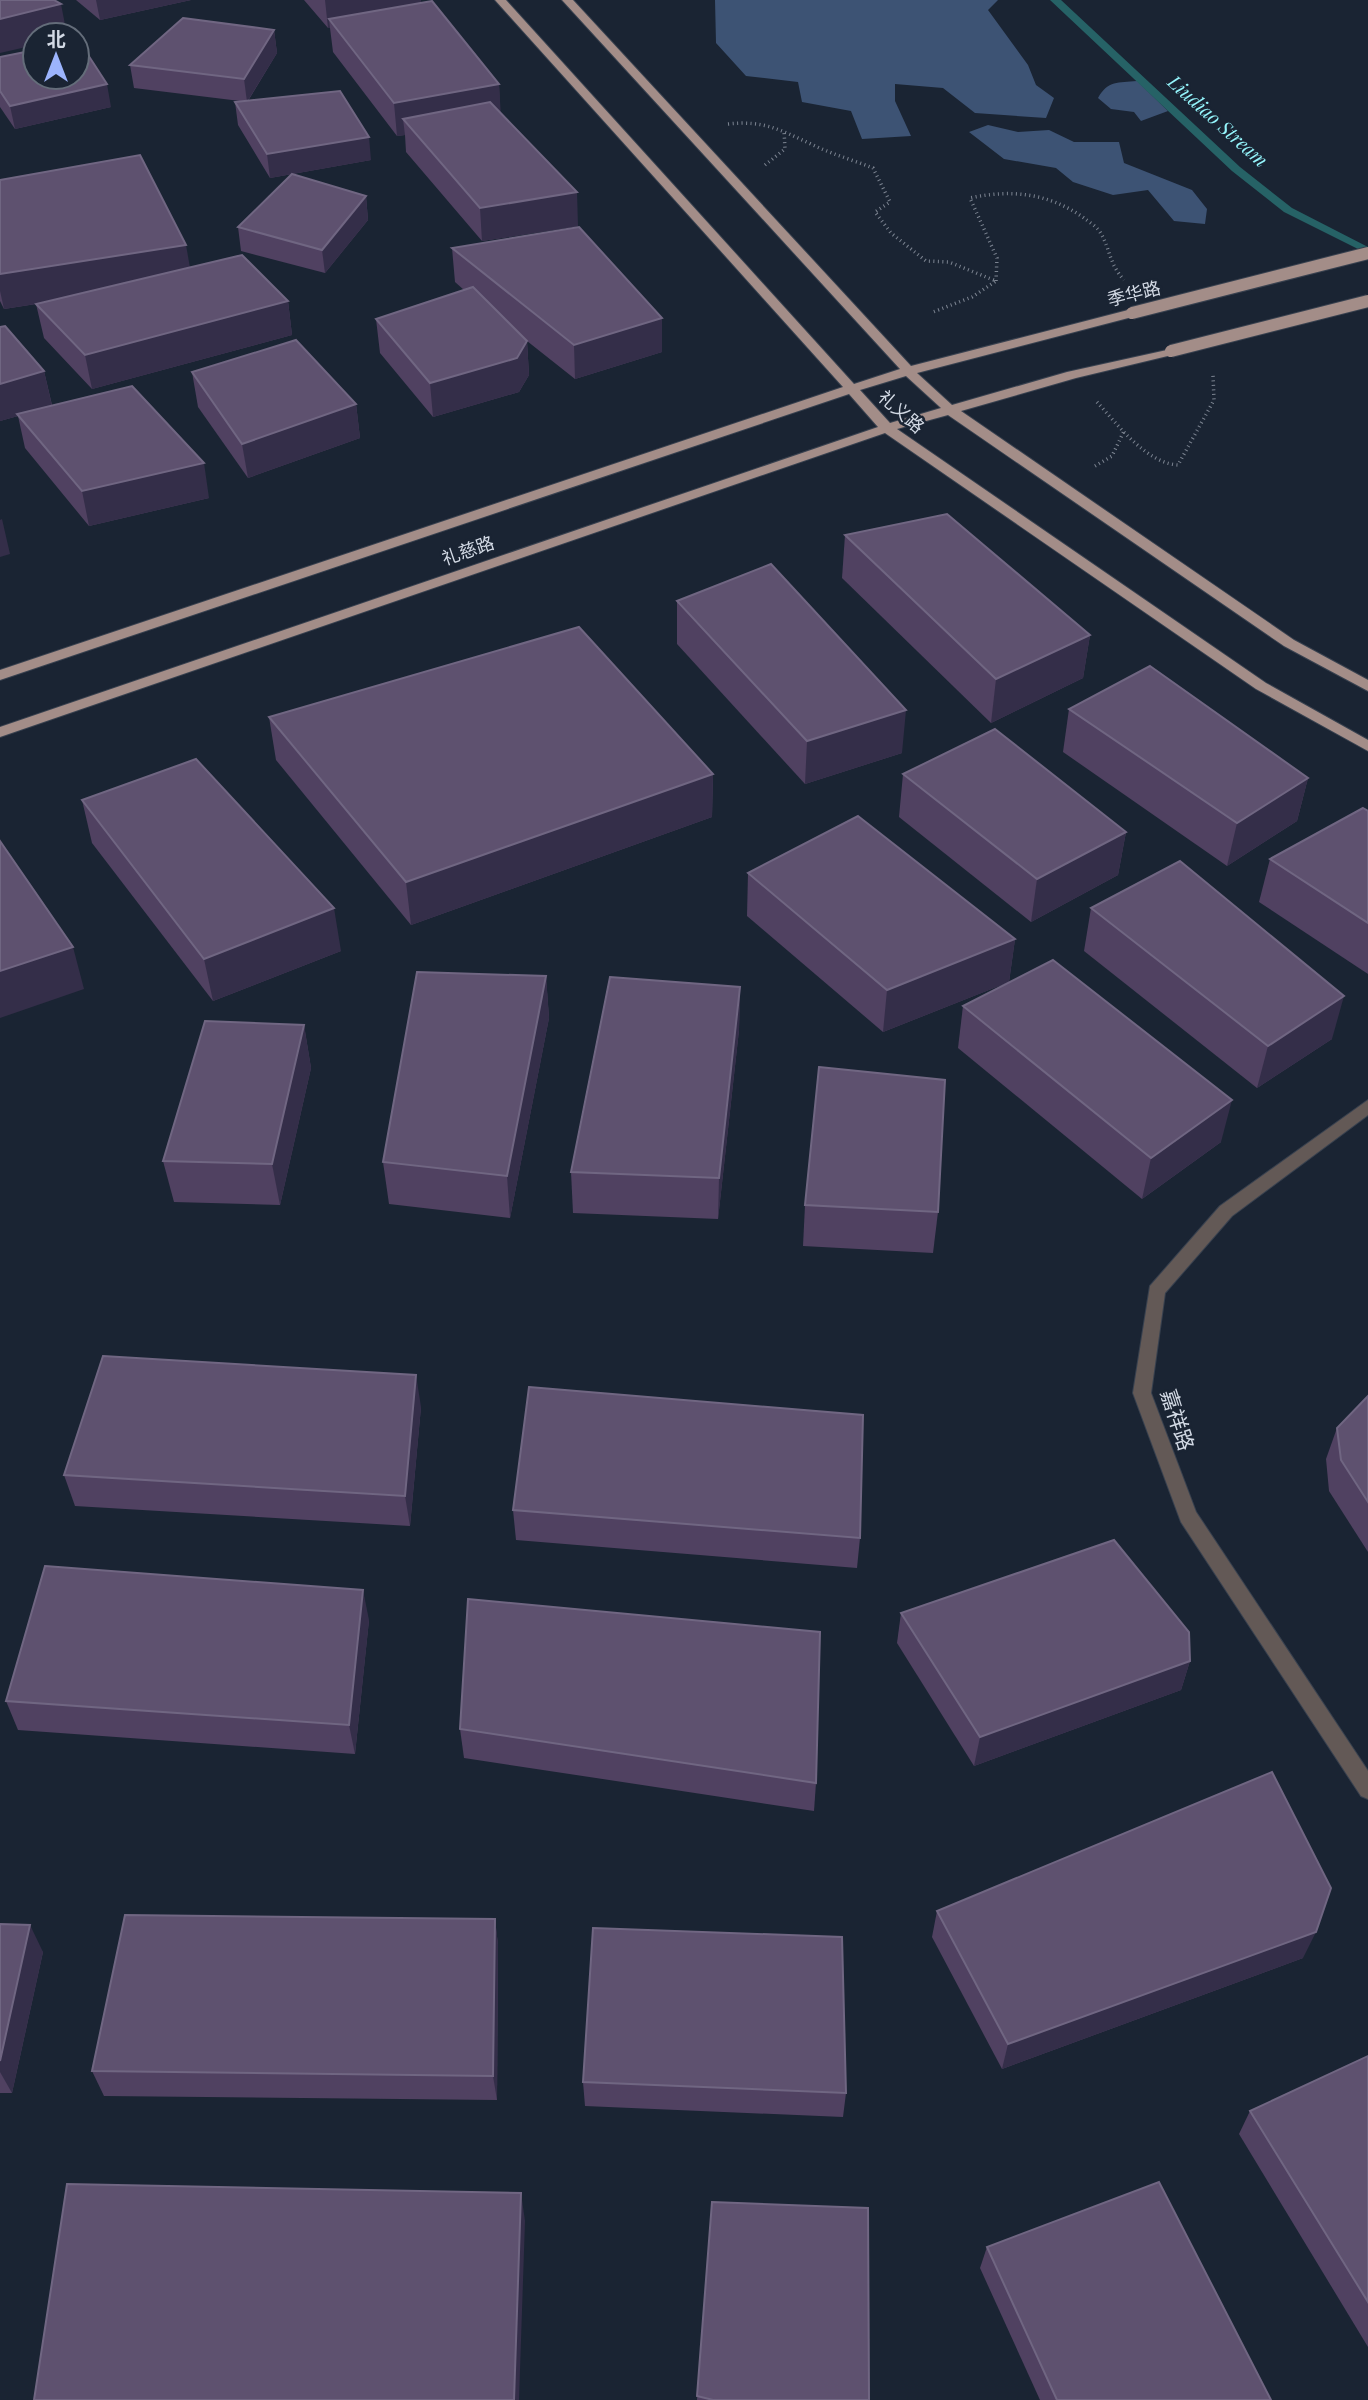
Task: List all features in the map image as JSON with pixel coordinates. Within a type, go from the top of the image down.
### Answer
[{"type":"main road","name":"礼义路","points":[[500,0],[887,428],[1261,686],[1368,746]]},
{"type":"main road","name":"礼义路","points":[[567,0],[908,371],[949,410],[1289,643],[1368,686]]},
{"type":"main road","name":"季华路","points":[[908,371],[1368,253]]},
{"type":"main road","points":[[949,410],[1368,301]]},
{"type":"main road","name":"礼慈路","points":[[0,675],[908,371]]},
{"type":"main road","name":"礼慈路","points":[[0,732],[887,428],[949,410]]},
{"type":"street","name":"嘉祥路","points":[[1368,1106],[1226,1211],[1156,1292],[1142,1393],[1188,1516],[1368,1789]]},
{"type":"path","points":[[685,128],[751,121],[790,132],[810,144],[873,168],[890,202],[874,212],[881,227],[911,246],[926,261],[949,262],[996,281],[972,297],[933,312]]},
{"type":"path","points":[[1062,486],[1112,456],[1124,430]]},
{"type":"shaded area","points":[[715,0],[998,0],[988,10],[1028,65],[1036,85],[1054,98],[1046,118],[975,113],[943,88],[895,84],[895,101],[911,136],[862,139],[851,111],[802,102],[798,82],[746,76],[716,43]]},
{"type":"shaded area","points":[[1137,81],[1168,111],[1141,121],[1134,112],[1111,109],[1098,98],[1110,85]]},
{"type":"shaded area","points":[[988,125],[1018,132],[1049,130],[1074,142],[1119,142],[1124,163],[1192,190],[1207,209],[1205,224],[1174,221],[1148,190],[1113,195],[1073,182],[1056,168],[1004,159],[969,132]]},
{"type":"building","points":[[0,0],[54,0],[61,4],[0,19]]},
{"type":"building","points":[[432,1],[499,84],[394,103],[329,19]]},
{"type":"building","points":[[183,18],[274,30],[244,79],[130,65]]},
{"type":"building","points":[[21,53],[21,91],[76,91],[10,106],[0,91],[0,57]]},
{"type":"building","points":[[91,59],[107,84],[91,88]]},
{"type":"building","points":[[340,91],[369,137],[267,154],[235,102]]},
{"type":"building","points":[[490,102],[577,192],[480,208],[403,119]]},
{"type":"building","points":[[140,155],[186,245],[0,274],[0,180]]},
{"type":"building","points":[[292,174],[366,196],[322,250],[238,227]]},
{"type":"building","points":[[579,227],[662,318],[574,345],[452,248]]},
{"type":"building","points":[[242,255],[288,301],[85,355],[36,304]]},
{"type":"building","points":[[473,287],[527,341],[517,358],[430,383],[376,319]]},
{"type":"building","points":[[5,326],[44,371],[0,384],[0,327]]},
{"type":"building","points":[[296,340],[356,404],[242,444],[192,372]]},
{"type":"building","points":[[132,386],[204,463],[82,491],[17,414]]},
{"type":"building","points":[[947,514],[1090,635],[996,679],[845,535]]},
{"type":"building","points":[[771,564],[906,710],[807,741],[677,601]]},
{"type":"building","points":[[579,627],[713,774],[406,882],[269,717]]},
{"type":"building","points":[[1150,666],[1308,778],[1237,823],[1069,709]]},
{"type":"building","points":[[995,729],[1126,832],[1037,879],[903,774]]},
{"type":"building","points":[[196,759],[334,908],[204,959],[82,800]]},
{"type":"building","points":[[1363,808],[1368,811],[1368,923],[1270,859]]},
{"type":"building","points":[[858,816],[1015,939],[887,990],[748,873]]},
{"type":"building","points":[[0,841],[73,947],[0,971]]},
{"type":"building","points":[[1180,861],[1344,996],[1268,1046],[1091,908]]},
{"type":"building","points":[[1053,960],[1232,1100],[1151,1158],[963,1006]]},
{"type":"building","points":[[417,972],[546,976],[507,1176],[383,1162]]},
{"type":"building","points":[[610,977],[740,987],[719,1178],[571,1172]]},
{"type":"building","points":[[205,1021],[304,1025],[272,1164],[163,1161]]},
{"type":"building","points":[[819,1067],[945,1080],[938,1212],[805,1205]]},
{"type":"building","points":[[103,1356],[416,1375],[405,1496],[64,1475]]},
{"type":"building","points":[[529,1387],[863,1415],[860,1538],[513,1510]]},
{"type":"building","points":[[1368,1396],[1368,1502],[1341,1460],[1337,1428]]},
{"type":"building","points":[[1114,1540],[1189,1632],[1190,1661],[980,1737],[901,1613]]},
{"type":"building","points":[[45,1566],[363,1590],[349,1725],[6,1701]]},
{"type":"building","points":[[468,1599],[820,1632],[816,1783],[460,1729]]},
{"type":"building","points":[[1272,1772],[1331,1888],[1316,1932],[1008,2044],[937,1911]]},
{"type":"building","points":[[125,1915],[495,1919],[493,2076],[92,2071]]},
{"type":"building","points":[[0,1924],[30,1925],[0,2061]]},
{"type":"building","points":[[593,1928],[842,1937],[846,2093],[583,2082]]},
{"type":"building","points":[[1368,2056],[1368,2302],[1250,2111]]},
{"type":"building","points":[[1159,2182],[1271,2400],[1057,2400],[987,2247]]},
{"type":"building","points":[[67,2184],[521,2193],[514,2400],[34,2400]]},
{"type":"building","points":[[712,2202],[868,2208],[869,2400],[713,2400],[697,2396]]},
{"type":"waterway","name":"Liudiao Stream","points":[[1055,0],[1236,169],[1288,210],[1368,251]]}]
